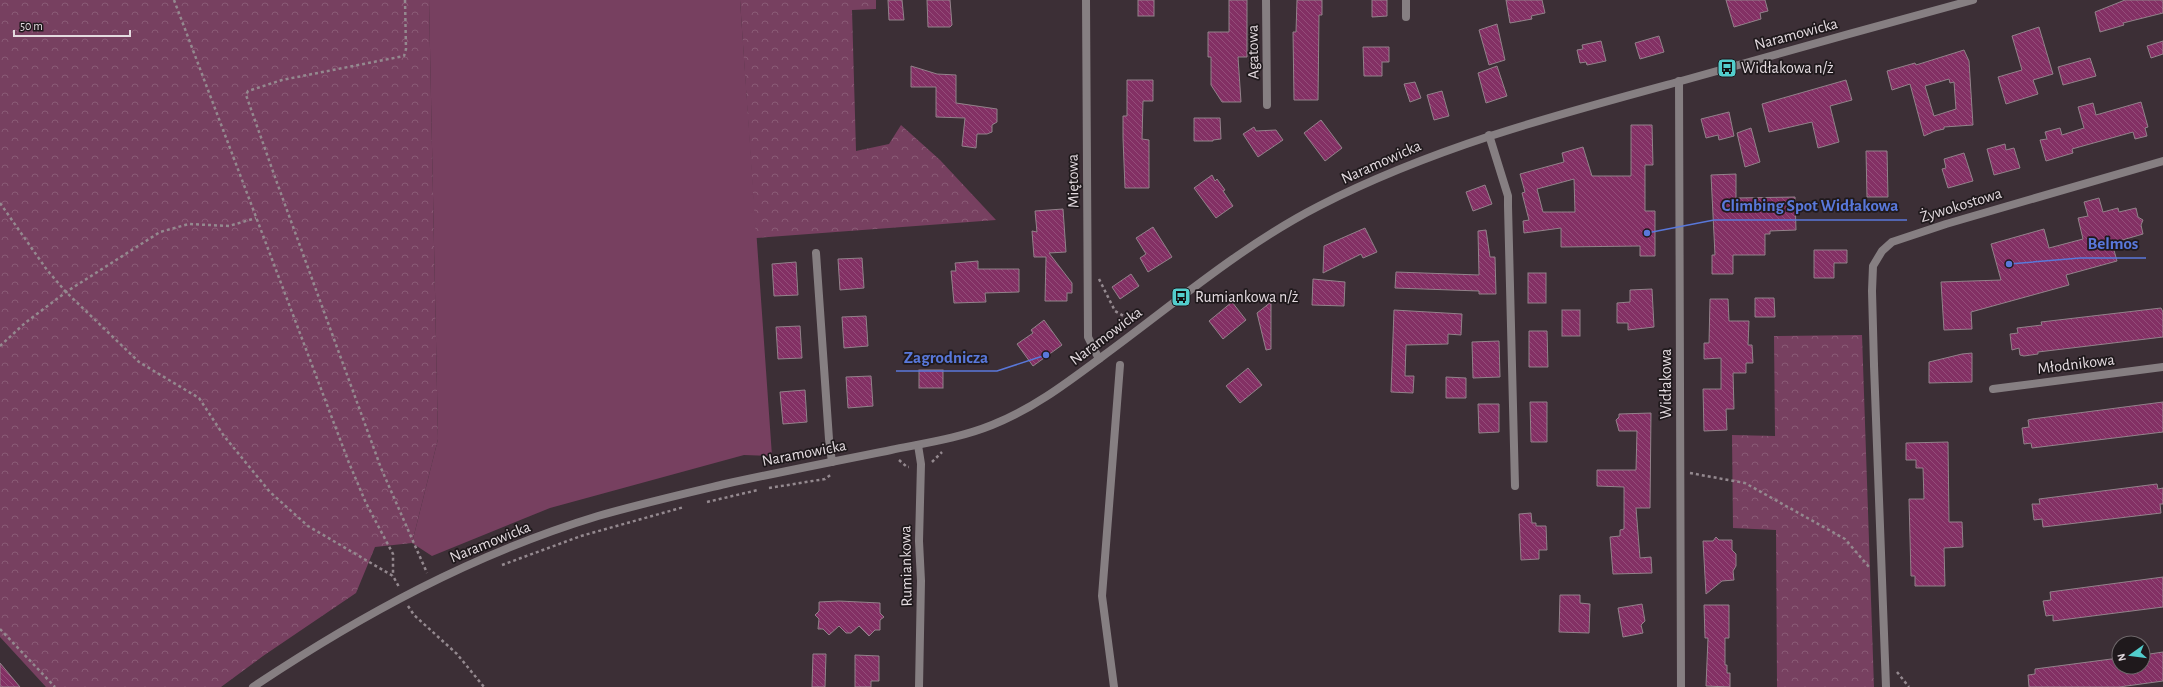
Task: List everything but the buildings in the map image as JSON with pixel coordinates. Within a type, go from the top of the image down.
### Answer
[{"type":"street","name":"Miętowa","points":[[1086,0],[1088,337],[1100,359]]},
{"type":"street","name":"Agatowa","points":[[1266,0],[1267,105]]},
{"type":"street","points":[[1406,0],[1406,17]]},
{"type":"street","name":"Naramowicka","points":[[254,687],[340,631],[431,582],[495,553],[596,517],[722,485],[967,434],[1009,418],[1042,400],[1100,359],[1256,242],[1297,218],[1402,168],[1489,135],[1973,0]]},
{"type":"street","name":"Widłakowa","points":[[1679,81],[1680,687]]},
{"type":"street","points":[[1489,135],[1508,196],[1515,486]]},
{"type":"street","name":"Żywokostowa","points":[[1886,687],[1874,365],[1872,291],[1873,266],[1882,251],[1892,242],[1946,224],[2163,160]]},
{"type":"street","points":[[816,253],[829,439],[832,462]]},
{"type":"street","points":[[1114,687],[1102,596],[1120,365]]},
{"type":"street","name":"Młodnikowa","points":[[1993,389],[2163,367]]},
{"type":"street","name":"Rumiankowa","points":[[918,445],[921,464],[919,541],[921,581],[919,687]]},
{"type":"path","points":[[174,0],[349,463],[366,503],[393,554],[393,576],[414,615],[458,654],[484,687]]},
{"type":"path","points":[[405,0],[406,49],[404,56],[282,80],[248,91],[246,96],[381,468],[431,582]]},
{"type":"path","points":[[0,203],[47,270],[66,292],[140,362],[199,398],[224,436],[270,492],[308,526],[393,576]]},
{"type":"path","points":[[0,346],[25,323],[66,292],[160,232],[189,224],[229,226],[256,218]]},
{"type":"path","points":[[1088,266],[1101,280],[1114,310],[1127,318]]},
{"type":"path","points":[[1074,364],[1081,352]]},
{"type":"path","points":[[895,460],[901,461],[907,467],[921,464]]},
{"type":"path","points":[[1680,471],[1745,483],[1845,539],[1871,570]]},
{"type":"path","points":[[700,504],[769,488],[825,479],[835,473]]},
{"type":"path","points":[[500,566],[581,536],[692,505]]},
{"type":"path","points":[[403,611],[416,604]]},
{"type":"path","points":[[0,629],[55,687]]},
{"type":"green space","points":[[0,0],[429,0],[438,439],[412,543],[375,547],[356,593],[263,656],[221,687],[46,687],[0,637]]},
{"type":"green space","points":[[429,0],[740,0],[772,456],[744,455],[550,508],[432,556],[412,543],[438,439]]},
{"type":"green space","points":[[740,0],[876,0],[876,9],[852,10],[856,151],[889,144],[901,125],[940,160],[996,220],[756,238]]},
{"type":"green space","points":[[1862,335],[1874,687],[1777,687],[1776,530],[1733,528],[1732,435],[1775,436],[1774,336]]},
{"type":"place","name":"Widłakowa n/ż","points":[[1727,68]]},
{"type":"place","name":"Climbing Spot Widłakowa","points":[[1647,233]]},
{"type":"place","name":"Belmos","points":[[2009,264]]},
{"type":"place","name":"Rumiankowa n/ż","points":[[1181,297]]},
{"type":"place","name":"Zagrodnicza","points":[[1046,355]]}]
